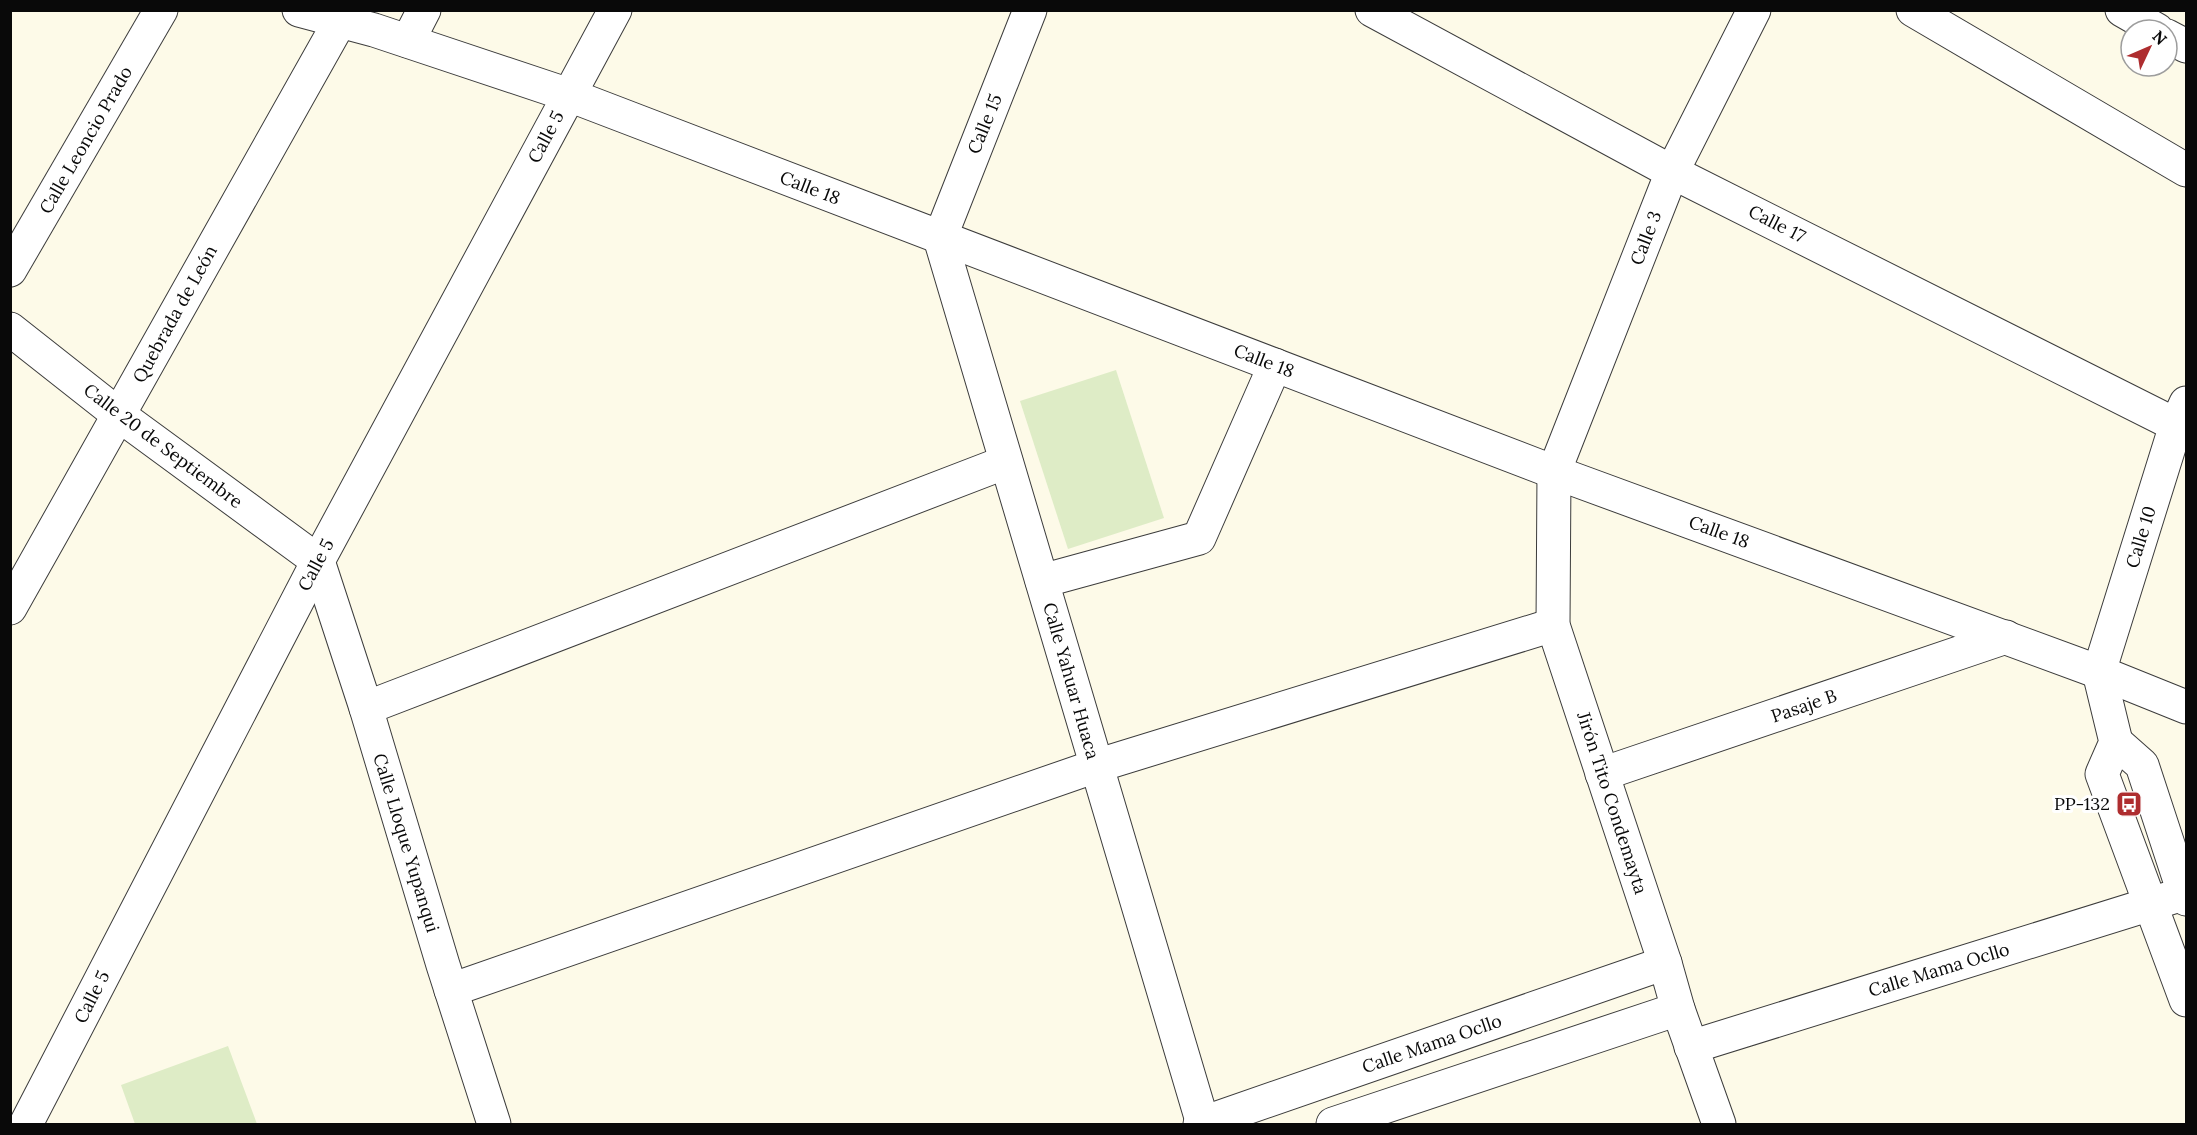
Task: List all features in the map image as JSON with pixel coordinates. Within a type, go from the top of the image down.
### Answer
[{"type":"street","name":"Calle Leoncio Prado","points":[[10,270],[161,10]]},
{"type":"street","name":"Calle 18","points":[[299,10],[408,41],[569,95],[1554,472],[2099,672],[2187,707]]},
{"type":"street","points":[[408,41],[424,10]]},
{"type":"street","name":"Calle 5","points":[[26,1125],[318,561],[615,10]]},
{"type":"street","name":"Calle 15","points":[[940,238],[1030,10]]},
{"type":"street","name":"Calle 17","points":[[1372,10],[1672,172],[2183,419]]},
{"type":"street","name":"Calle 3","points":[[1554,472],[1672,172],[1754,10]]},
{"type":"street","points":[[1913,10],[2187,171]]},
{"type":"street","points":[[2122,10],[2136,18]]},
{"type":"street","name":"Quebrada de León","points":[[10,608],[340,21]]},
{"type":"street","name":"Calle Yahuar Huaca","points":[[940,238],[1202,1124]]},
{"type":"street","name":"Calle 20 de Septiembre","points":[[10,329],[119,415],[318,561]]},
{"type":"street","points":[[1042,581],[1199,538],[1275,365]]},
{"type":"street","name":"Calle 10","points":[[2099,672],[2183,419]]},
{"type":"street","points":[[366,708],[1006,462]]},
{"type":"street","name":"Jirón Tito Condemayta","points":[[1554,472],[1553,625],[1665,963],[1690,1047],[1719,1125]]},
{"type":"street","name":"Calle Lloque Yupanqui","points":[[318,561],[366,708],[494,1125]]},
{"type":"street","points":[[451,990],[1096,766],[1553,625]]},
{"type":"street","name":"Pasaje B","points":[[1602,774],[2006,638]]},
{"type":"street","points":[[2099,672],[2116,742],[2142,765],[2186,895]]},
{"type":"street","points":[[2116,742],[2102,774],[2187,1000]]},
{"type":"street","name":"Calle Mama Ocllo","points":[[1690,1047],[2186,895]]},
{"type":"street","name":"Calle Mama Ocllo","points":[[1202,1124],[1665,963]]},
{"type":"street","points":[[1333,1125],[1678,1009]]},
{"type":"green space","points":[[1116,370],[1164,518],[1068,549],[1020,401]]},
{"type":"green space","points":[[228,1046],[257,1124],[135,1124],[121,1085]]},
{"type":"place","name":"PP-132","points":[[2129,804]]}]
